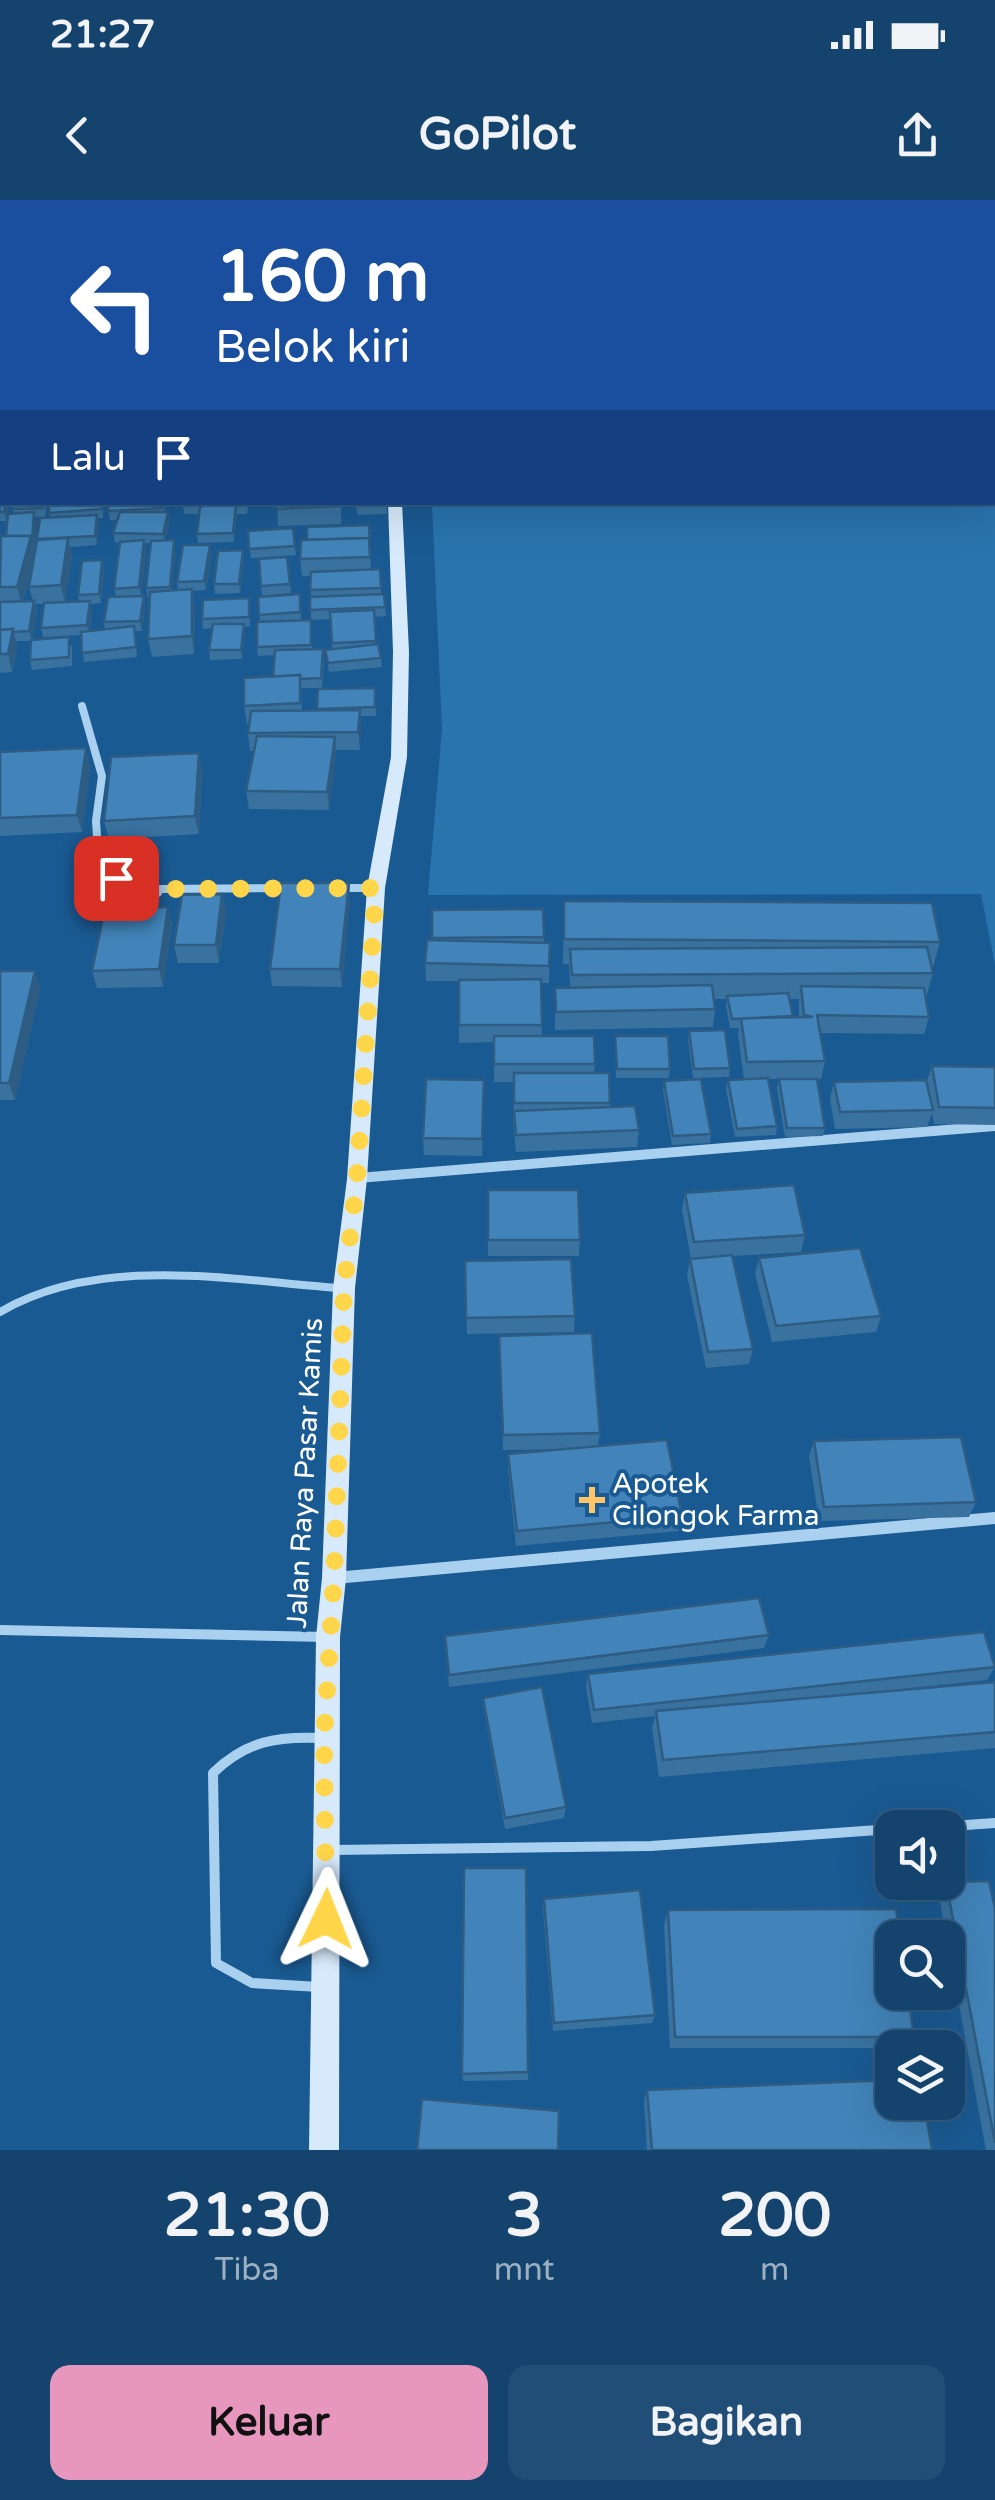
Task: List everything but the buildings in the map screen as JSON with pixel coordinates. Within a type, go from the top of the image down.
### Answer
[{"type":"main road","name":"Jalan Raya Pasar Kamis","points":[[324,2150],[328,1850],[324,1738],[328,1637],[334,1578],[344,1288],[357,1178],[376,888],[399,757],[401,652],[395,505]]},
{"type":"street","points":[[82,706],[102,776],[96,821],[98,850],[116,878],[158,893],[160,889],[297,888]]},
{"type":"street","points":[[317,888],[376,888]]},
{"type":"street","points":[[357,1178],[995,1126]]},
{"type":"street","points":[[334,1578],[995,1518]]},
{"type":"lane","points":[[0,1312],[34,1289],[88,1278],[344,1288]]},
{"type":"lane","points":[[0,1630],[328,1637]]},
{"type":"lane","points":[[324,1738],[286,1737],[236,1748],[213,1774],[212,1867],[216,1963],[235,1979],[262,1989],[324,1987]]},
{"type":"lane","points":[[965,1824],[995,1822]]},
{"type":"lane","points":[[328,1850],[652,1846],[875,1831]]},
{"type":"shaded area","points":[[432,505],[995,505],[995,965],[981,894],[428,895],[442,729]]},
{"type":"place","name":"Apotek Cilongok Farma","points":[[592,1500]]},
{"type":"route","points":[[116,878],[158,893],[160,889],[376,888],[357,1178],[344,1288],[324,1738],[326,1919]]}]
